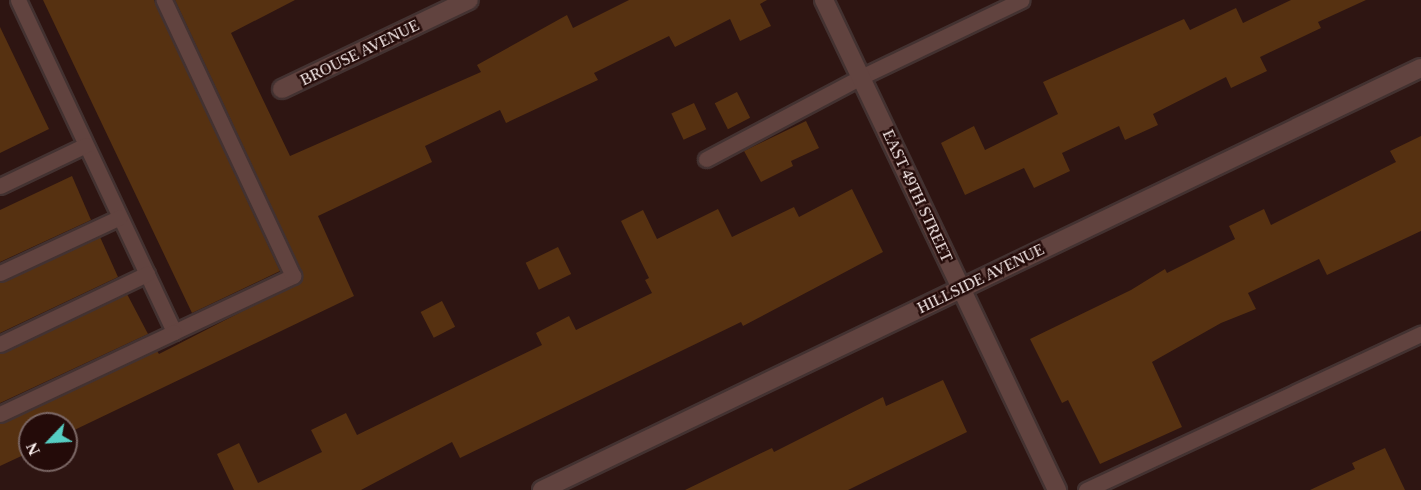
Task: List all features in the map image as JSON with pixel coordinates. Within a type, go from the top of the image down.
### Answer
[{"type":"street","name":"BROUSE AVENUE","points":[[282,89],[469,0]]},
{"type":"street","name":"EAST 49TH STREET","points":[[824,0],[1057,490]]},
{"type":"street","name":"HILLSIDE AVENUE","points":[[542,490],[1421,68]]},
{"type":"lane","points":[[18,0],[174,332]]},
{"type":"lane","points":[[0,414],[292,276],[164,0]]},
{"type":"lane","points":[[706,159],[861,77],[1022,0]]},
{"type":"lane","points":[[0,186],[86,145]]},
{"type":"lane","points":[[0,273],[120,217]]},
{"type":"lane","points":[[0,344],[147,274]]},
{"type":"lane","points":[[1086,490],[1421,334]]},
{"type":"building","points":[[43,0],[154,0],[280,271],[192,313]]},
{"type":"building","points":[[175,0],[295,0],[231,33],[290,156],[481,72],[477,65],[567,15],[573,28],[629,0],[767,0],[760,4],[771,26],[740,41],[730,19],[675,47],[669,36],[594,73],[598,80],[506,123],[500,110],[425,146],[432,162],[318,216],[354,296],[78,428],[78,412],[26,412],[157,351],[159,354],[301,281],[302,272]]},
{"type":"building","points":[[1291,0],[1366,0],[1318,22],[1321,28],[1260,57],[1267,71],[1231,88],[1226,77],[1153,114],[1158,125],[1125,140],[1119,126],[1062,153],[1070,171],[1034,188],[1024,168],[965,195],[941,143],[974,126],[985,150],[1058,114],[1043,82],[1184,19],[1190,30],[1236,8],[1243,23]]},
{"type":"building","points":[[0,27],[49,129],[0,153]]},
{"type":"building","points":[[737,92],[750,118],[728,129],[715,103]]},
{"type":"building","points":[[694,103],[706,129],[684,140],[671,114]]},
{"type":"building","points":[[806,121],[819,148],[791,161],[793,166],[761,182],[744,151]]},
{"type":"building","points":[[1421,136],[1421,231],[1327,275],[1319,259],[1248,293],[1256,309],[1221,323],[1152,362],[1182,427],[1100,464],[1068,400],[1062,403],[1030,339],[1131,290],[1165,269],[1167,273],[1235,239],[1229,226],[1264,209],[1271,225],[1396,162],[1390,151]]},
{"type":"building","points":[[72,176],[91,220],[0,262],[0,210]]},
{"type":"building","points":[[852,189],[883,252],[743,326],[741,322],[460,458],[452,442],[361,490],[234,490],[217,454],[239,443],[258,483],[322,452],[311,430],[346,413],[357,435],[542,345],[536,333],[569,316],[576,330],[652,293],[645,280],[649,278],[621,221],[643,210],[657,239],[718,209],[732,237],[794,207],[799,217]]},
{"type":"building","points":[[100,237],[118,277],[0,333],[0,283]]},
{"type":"building","points":[[558,247],[571,274],[539,290],[526,263]]},
{"type":"building","points":[[127,294],[148,334],[0,403],[0,354]]},
{"type":"building","points":[[442,301],[455,327],[434,338],[421,312]]},
{"type":"building","points":[[943,380],[967,432],[848,490],[685,490],[772,448],[774,452],[883,397],[886,406]]},
{"type":"building","points":[[18,416],[18,458],[0,466],[0,424]]},
{"type":"building","points":[[1385,448],[1405,490],[1310,490],[1355,469],[1352,463]]}]
